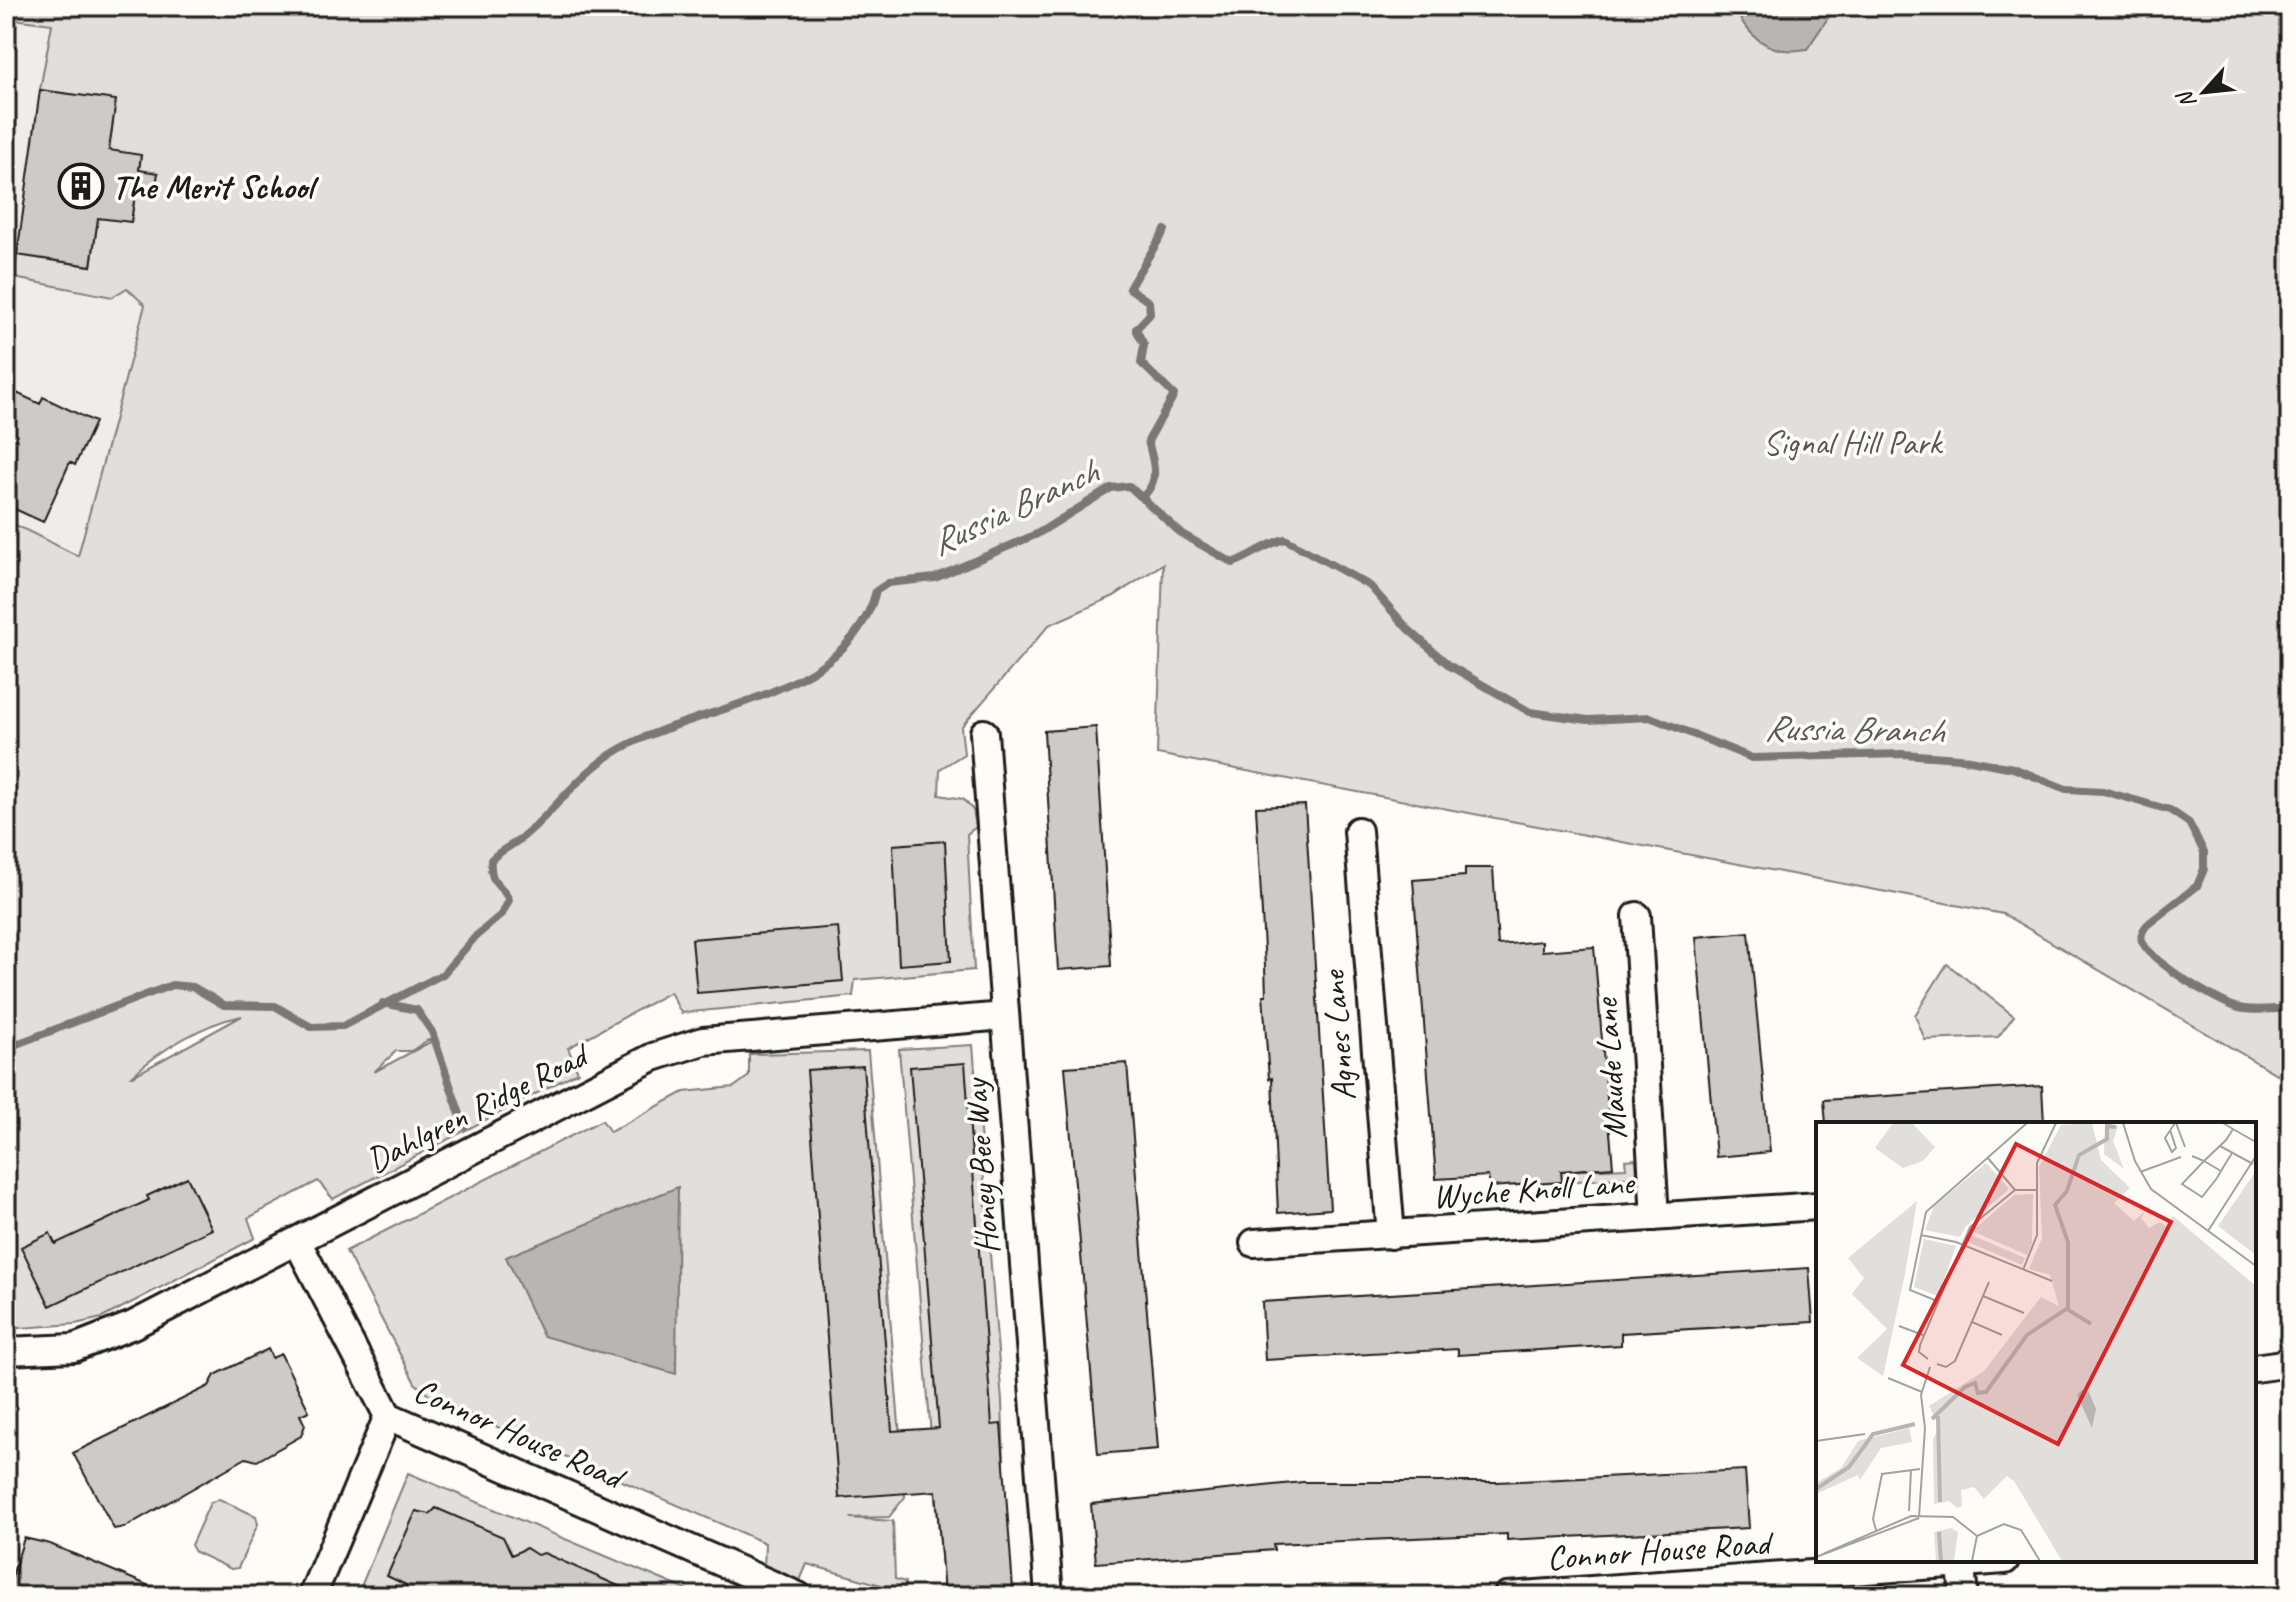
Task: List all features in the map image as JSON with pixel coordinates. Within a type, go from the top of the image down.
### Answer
[{"type":"street","name":"Honey Bee Way","points":[[984,733],[1049,1596]]},
{"type":"street","name":"Agnes Lane","points":[[1358,831],[1391,1235]]},
{"type":"street","name":"Maude Lane","points":[[1637,916],[1655,1217]]},
{"type":"street","name":"Dahlgren Ridge Road","points":[[6,1351],[74,1348],[96,1341],[653,1057],[685,1045],[1005,1016]]},
{"type":"street","name":"Wyche Knoll Lane","points":[[1254,1243],[1816,1206]]},
{"type":"street","name":"Connor House Road","points":[[297,1241],[388,1416],[798,1596]]},
{"type":"street","points":[[2256,1368],[2290,1363]]},
{"type":"street","points":[[312,1596],[388,1416]]},
{"type":"street","name":"Connor House Road","points":[[1507,1596],[1626,1592],[1990,1562]]},
{"type":"street","points":[[1961,1566],[1964,1596]]},
{"type":"shaded area","points":[[6,6],[90,6],[161,171],[145,304],[78,556],[6,520]]},
{"type":"shaded area","points":[[1733,6],[1836,6],[1807,49],[1782,50],[1754,36]]},
{"type":"shaded area","points":[[678,1187],[676,1374],[543,1336],[506,1257]]},
{"type":"green space","name":"Signal Hill Park","points":[[6,6],[2290,6],[2290,1082],[2003,914],[1157,754],[1163,564],[1114,596],[1049,625],[961,727],[964,754],[940,769],[939,795],[963,799],[973,810],[976,827],[967,834],[974,970],[855,980],[853,996],[681,1013],[670,992],[568,1048],[578,1072],[333,1199],[318,1181],[248,1218],[255,1238],[102,1318],[75,1324],[6,1329],[6,520],[78,556],[145,305],[127,288],[112,297],[14,278],[17,255],[91,266],[98,218],[131,222],[141,156],[109,150],[115,100],[40,90],[52,24],[6,18]],"holes":[[[242,1016],[133,1076],[132,1076],[183,1039],[212,1025]],[[428,1040],[434,1040],[374,1072],[396,1051],[411,1051]]]},
{"type":"green space","points":[[1947,964],[2014,1016],[1998,1037],[1925,1040],[1915,1015]]},
{"type":"green space","points":[[973,1045],[1002,1401],[1008,1586],[944,1592],[899,1049]]},
{"type":"green space","points":[[868,1051],[905,1497],[889,1517],[850,1518],[893,1521],[895,1579],[905,1582],[904,1596],[880,1596],[881,1585],[807,1564],[799,1583],[764,1568],[765,1543],[433,1399],[415,1383],[346,1251],[602,1120],[610,1132],[684,1092],[734,1087],[749,1076],[749,1054]]},
{"type":"green space","points":[[1636,1159],[1637,1177],[1562,1182],[1561,1171],[1626,1168],[1625,1160]]},
{"type":"green space","points":[[408,1473],[701,1596],[357,1596]]},
{"type":"green space","points":[[219,1499],[256,1516],[258,1524],[238,1568],[231,1569],[195,1552],[191,1545],[210,1503]]},
{"type":"building","name":"The Merit School","points":[[40,90],[116,100],[109,150],[141,155],[139,170],[158,173],[154,198],[135,194],[131,222],[98,218],[91,266],[17,255]]},
{"type":"building","points":[[6,388],[40,404],[43,397],[95,422],[75,465],[70,462],[43,522],[6,505]]},
{"type":"building","points":[[1096,727],[1111,966],[1058,970],[1044,731]]},
{"type":"building","points":[[1305,805],[1330,1209],[1278,1213],[1272,1078],[1269,1079],[1263,995],[1266,995],[1265,967],[1256,807]]},
{"type":"building","points":[[945,841],[951,961],[899,965],[893,845]]},
{"type":"building","points":[[1465,868],[1493,868],[1498,945],[1542,941],[1542,951],[1594,947],[1613,1167],[1561,1171],[1562,1182],[1490,1187],[1488,1176],[1436,1179],[1413,880],[1465,876]]},
{"type":"building","points":[[838,927],[843,981],[697,993],[692,939]]},
{"type":"building","points":[[1749,932],[1770,1152],[1716,1157],[1696,937]]},
{"type":"building","points":[[965,1063],[992,1425],[1001,1424],[1013,1589],[944,1594],[936,1491],[839,1498],[807,1070],[863,1066],[892,1431],[939,1428],[910,1067]]},
{"type":"building","points":[[1127,1063],[1158,1449],[1098,1454],[1065,1067]]},
{"type":"building","points":[[2042,1086],[2044,1122],[1826,1122],[1824,1100]]},
{"type":"building","points":[[187,1177],[212,1229],[50,1306],[21,1247],[50,1233],[55,1244],[149,1200],[147,1196]]},
{"type":"building","points":[[1809,1268],[1813,1322],[1621,1333],[1621,1345],[1458,1355],[1458,1349],[1265,1360],[1262,1302]]},
{"type":"building","points":[[268,1349],[272,1358],[281,1354],[309,1411],[300,1415],[305,1425],[301,1436],[257,1461],[246,1458],[125,1527],[114,1529],[73,1453],[209,1386],[215,1375]]},
{"type":"building","points":[[1745,1470],[1749,1528],[1507,1540],[1507,1534],[1273,1544],[1274,1550],[1096,1563],[1091,1504],[1303,1482],[1497,1482]]},
{"type":"building","points":[[436,1508],[503,1537],[512,1555],[526,1548],[537,1555],[544,1553],[641,1596],[406,1596],[406,1585],[387,1576],[416,1511],[430,1514]]},
{"type":"building","points":[[24,1538],[50,1544],[173,1596],[6,1596]]},
{"type":"waterway","points":[[1143,496],[1154,477],[1148,441],[1174,395],[1141,363],[1144,345],[1136,329],[1150,314],[1149,302],[1129,288],[1165,230]]},
{"type":"waterway","name":"Russia Branch","points":[[6,1048],[172,985],[193,987],[224,1005],[275,1006],[311,1027],[343,1026],[443,974],[476,936],[502,914],[509,900],[494,879],[491,860],[537,824],[606,758],[653,734],[768,693],[804,676],[836,654],[861,627],[876,591],[888,583],[935,578],[1037,534],[1111,488],[1129,486],[1182,534],[1233,563],[1285,539],[1370,586],[1408,629],[1450,666],[1530,712],[1588,720],[1650,717],[1752,758],[1903,754],[1959,758],[2013,768],[2066,789],[2103,791],[2170,810],[2189,823],[2204,852],[2204,869],[2197,886],[2147,926],[2142,941],[2170,970],[2229,1005],[2251,1010],[2290,1009]]},
{"type":"waterway","points":[[383,1003],[417,1010],[432,1032],[464,1126]]},
{"type":"place","name":"The Merit School","points":[[81,186]]}]
